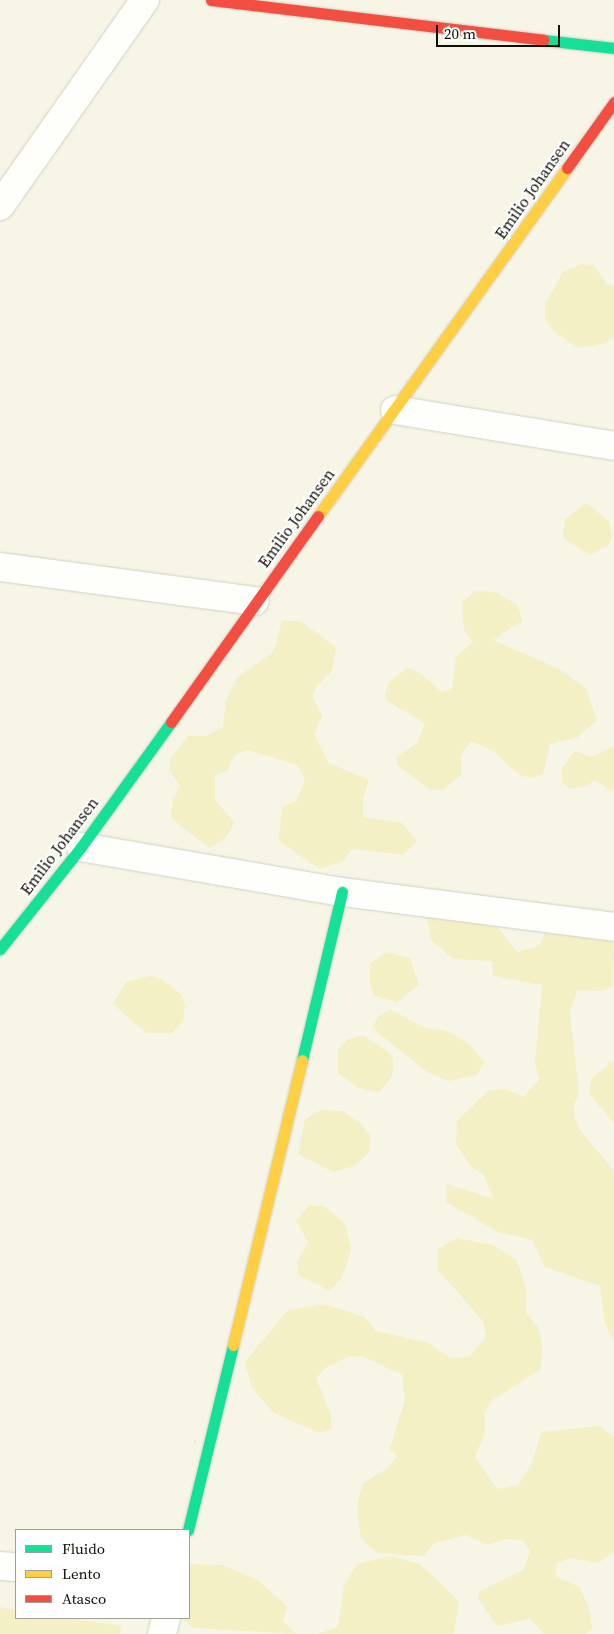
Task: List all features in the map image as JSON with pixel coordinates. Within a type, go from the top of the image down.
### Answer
[{"type":"street","points":[[0,206],[145,0]]},
{"type":"street","points":[[211,0],[614,48]]},
{"type":"street","name":"Emilio Johansen","points":[[0,948],[81,847],[255,601],[395,410],[614,102]]},
{"type":"street","points":[[395,410],[614,446]]},
{"type":"street","points":[[0,567],[255,601]]},
{"type":"street","points":[[81,847],[342,892],[614,927]]},
{"type":"street","points":[[188,1529],[342,892]]},
{"type":"street","points":[[0,1566],[15,1567]]},
{"type":"street","points":[[162,1634],[166,1619]]},
{"type":"shaded area","points":[[582,264],[594,265],[607,284],[614,286],[614,337],[603,344],[579,348],[552,330],[545,318],[545,304],[563,272]]},
{"type":"shaded area","points":[[586,503],[609,521],[612,537],[609,545],[590,555],[563,538],[565,519]]},
{"type":"shaded area","points":[[475,591],[495,592],[518,605],[522,621],[493,640],[559,669],[586,688],[597,720],[578,737],[550,744],[543,774],[532,778],[519,775],[493,751],[471,741],[461,755],[461,775],[443,790],[430,790],[397,765],[397,756],[417,743],[425,723],[387,701],[385,693],[390,681],[407,668],[420,673],[442,692],[452,688],[456,657],[473,642],[464,631],[462,602]]},
{"type":"shaded area","points":[[282,620],[301,622],[336,647],[332,671],[316,687],[313,697],[322,716],[314,734],[329,763],[369,780],[363,799],[363,817],[402,823],[417,841],[403,855],[352,849],[343,861],[320,869],[279,841],[282,807],[296,801],[305,780],[298,765],[247,750],[234,756],[228,770],[215,776],[215,799],[234,823],[225,839],[209,848],[171,818],[173,799],[180,785],[169,771],[170,759],[188,736],[206,736],[223,727],[226,700],[237,678],[274,651]]},
{"type":"shaded area","points":[[614,746],[614,792],[594,780],[588,786],[570,789],[563,783],[561,769],[575,751],[592,757]]},
{"type":"shaded area","points":[[425,909],[493,921],[517,952],[539,946],[549,924],[603,923],[614,944],[613,986],[603,991],[577,990],[570,1013],[579,1093],[574,1105],[575,1118],[580,1130],[614,1171],[614,1342],[605,1324],[600,1286],[545,1267],[532,1240],[498,1232],[446,1202],[447,1184],[494,1199],[483,1174],[471,1167],[456,1144],[457,1121],[489,1090],[506,1089],[523,1097],[539,1080],[535,1063],[542,985],[493,976],[492,961],[453,959],[431,940]]},
{"type":"shaded area","points":[[386,952],[410,958],[419,985],[397,1002],[374,996],[370,984],[370,963]]},
{"type":"shaded area","points":[[150,976],[161,979],[181,994],[185,1005],[183,1021],[172,1033],[146,1033],[113,1004],[126,982]]},
{"type":"shaded area","points":[[390,1009],[423,1027],[447,1031],[468,1043],[484,1062],[477,1075],[448,1081],[427,1072],[377,1032],[373,1026],[379,1016]]},
{"type":"shaded area","points":[[363,1035],[388,1052],[393,1060],[392,1077],[379,1092],[358,1088],[338,1073],[338,1050],[347,1040]]},
{"type":"shaded area","points":[[614,1060],[614,1124],[589,1093],[592,1078]]},
{"type":"shaded area","points":[[321,1110],[343,1111],[362,1125],[371,1137],[369,1152],[355,1166],[333,1172],[298,1154],[305,1119]]},
{"type":"shaded area","points":[[309,1205],[326,1207],[346,1225],[351,1250],[342,1278],[329,1291],[297,1274],[298,1260],[308,1242],[296,1221]]},
{"type":"shaded area","points":[[457,1238],[493,1245],[517,1260],[527,1291],[526,1313],[538,1327],[542,1344],[541,1369],[490,1402],[484,1415],[485,1432],[475,1457],[497,1489],[518,1485],[532,1463],[541,1432],[600,1426],[614,1437],[614,1552],[598,1563],[570,1558],[557,1563],[555,1577],[580,1587],[590,1611],[592,1629],[587,1634],[544,1634],[530,1619],[497,1626],[478,1599],[480,1591],[523,1570],[530,1552],[524,1541],[507,1539],[487,1545],[466,1535],[434,1543],[424,1556],[377,1553],[361,1538],[357,1509],[362,1484],[388,1468],[397,1456],[390,1449],[405,1399],[402,1375],[362,1356],[348,1357],[325,1368],[316,1378],[331,1415],[331,1430],[319,1433],[274,1413],[252,1388],[245,1362],[288,1310],[324,1304],[365,1317],[376,1331],[429,1343],[451,1358],[469,1357],[486,1337],[483,1321],[438,1270],[438,1249]]},
{"type":"shaded area","points":[[389,1556],[420,1564],[459,1601],[454,1634],[318,1634],[338,1627],[344,1586],[357,1564]]},
{"type":"shaded area","points":[[190,1564],[222,1565],[258,1580],[287,1606],[283,1621],[296,1634],[193,1628],[182,1619],[190,1619]]},
{"type":"shaded area","points":[[0,1607],[15,1610],[15,1619],[76,1619],[121,1626],[120,1634],[0,1634]]},
{"type":"traffic: fast","points":[[544,40],[614,48]]},
{"type":"traffic: fast","points":[[0,949],[81,847],[171,722]]},
{"type":"traffic: fast","points":[[302,1060],[342,892]]},
{"type":"traffic: fast","points":[[188,1529],[233,1345]]},
{"type":"traffic: slow","points":[[318,516],[567,168]]},
{"type":"traffic: slow","points":[[233,1345],[302,1060]]},
{"type":"traffic: jam","points":[[211,0],[544,40]]},
{"type":"traffic: jam","points":[[567,168],[614,102]]},
{"type":"traffic: jam","points":[[171,722],[318,516]]}]
